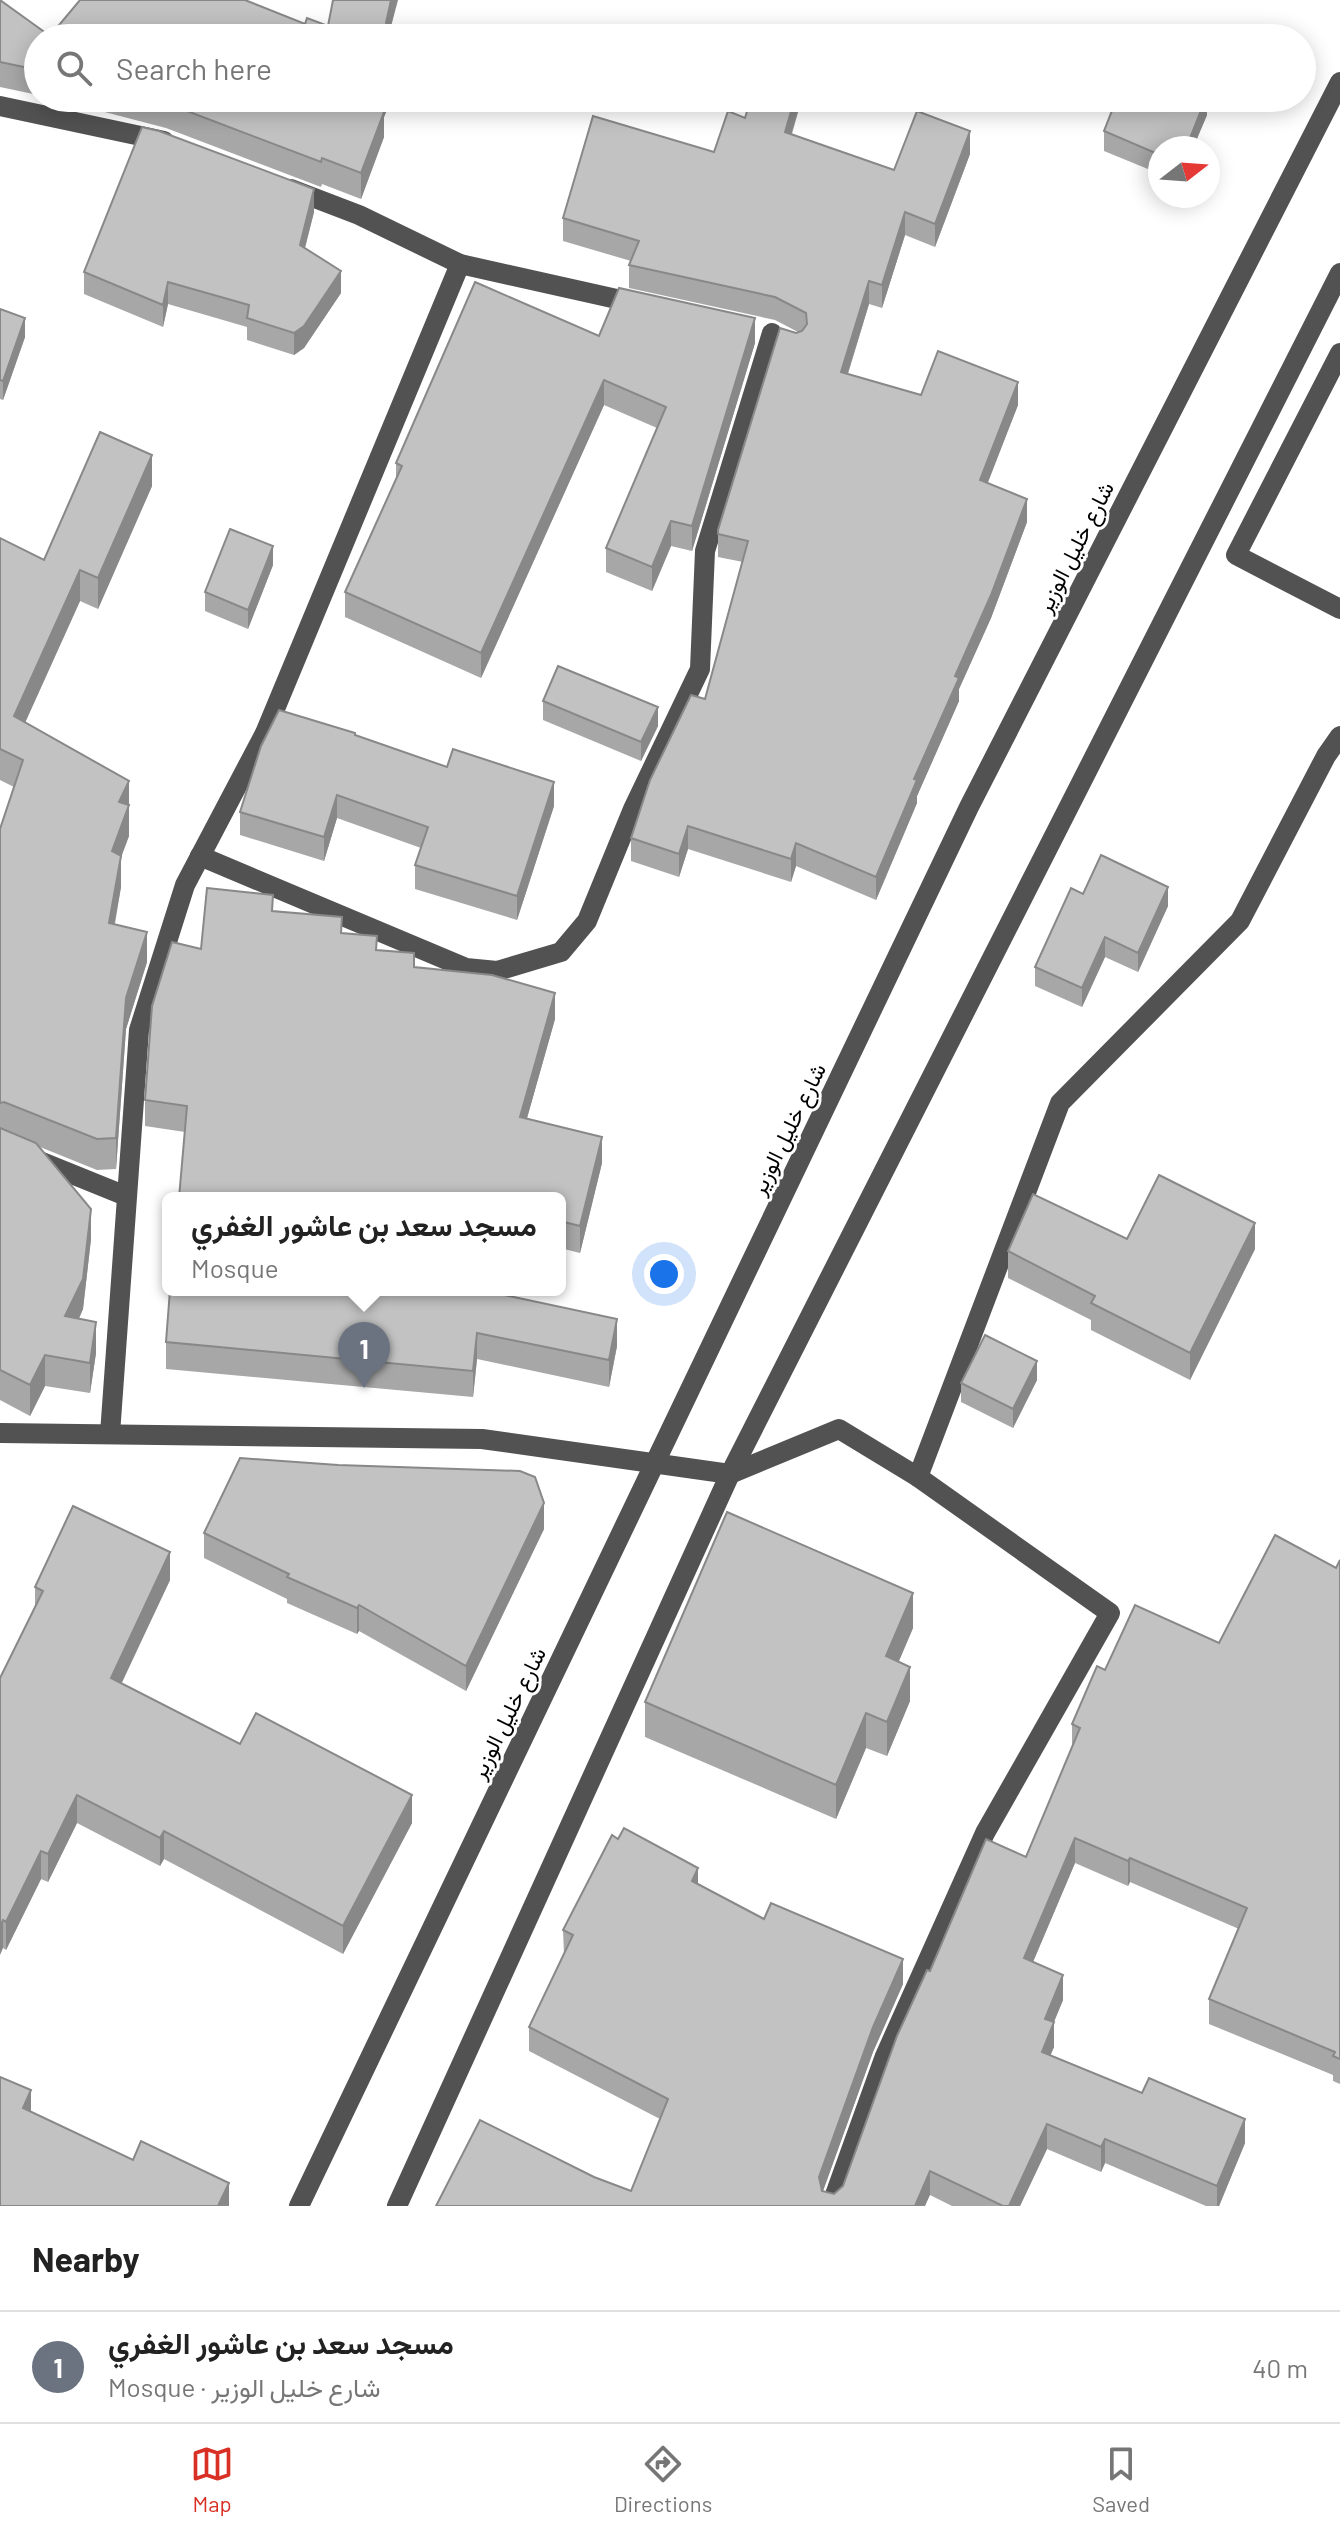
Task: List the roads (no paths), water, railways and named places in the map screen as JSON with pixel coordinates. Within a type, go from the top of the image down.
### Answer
[{"type":"street","name":"شارع خليل الوزير","points":[[299,2206],[969,807],[1340,82]]},
{"type":"street","points":[[0,106],[24,111]]},
{"type":"street","points":[[28,112],[177,146]]},
{"type":"street","points":[[275,183],[359,215],[460,264],[662,309]]},
{"type":"street","points":[[110,1434],[139,1030],[185,885],[265,733],[460,264]]},
{"type":"street","points":[[397,2206],[730,1474],[1340,273]]},
{"type":"street","points":[[200,856],[466,968],[497,971],[561,952],[587,921],[633,809],[700,669],[705,551],[764,331],[795,343]]},
{"type":"street","points":[[1340,353],[1236,555],[1340,609]]},
{"type":"street","points":[[918,1477],[1060,1103],[1240,921],[1326,756],[1340,736]]},
{"type":"street","points":[[0,1145],[126,1196]]},
{"type":"street","points":[[0,1433],[482,1439],[730,1474],[839,1429],[918,1477],[1110,1613],[985,1833],[885,2056],[831,2206]]},
{"type":"place","name":"مسجد سعد بن عاشور الغفري","points":[[364,1388]]}]
